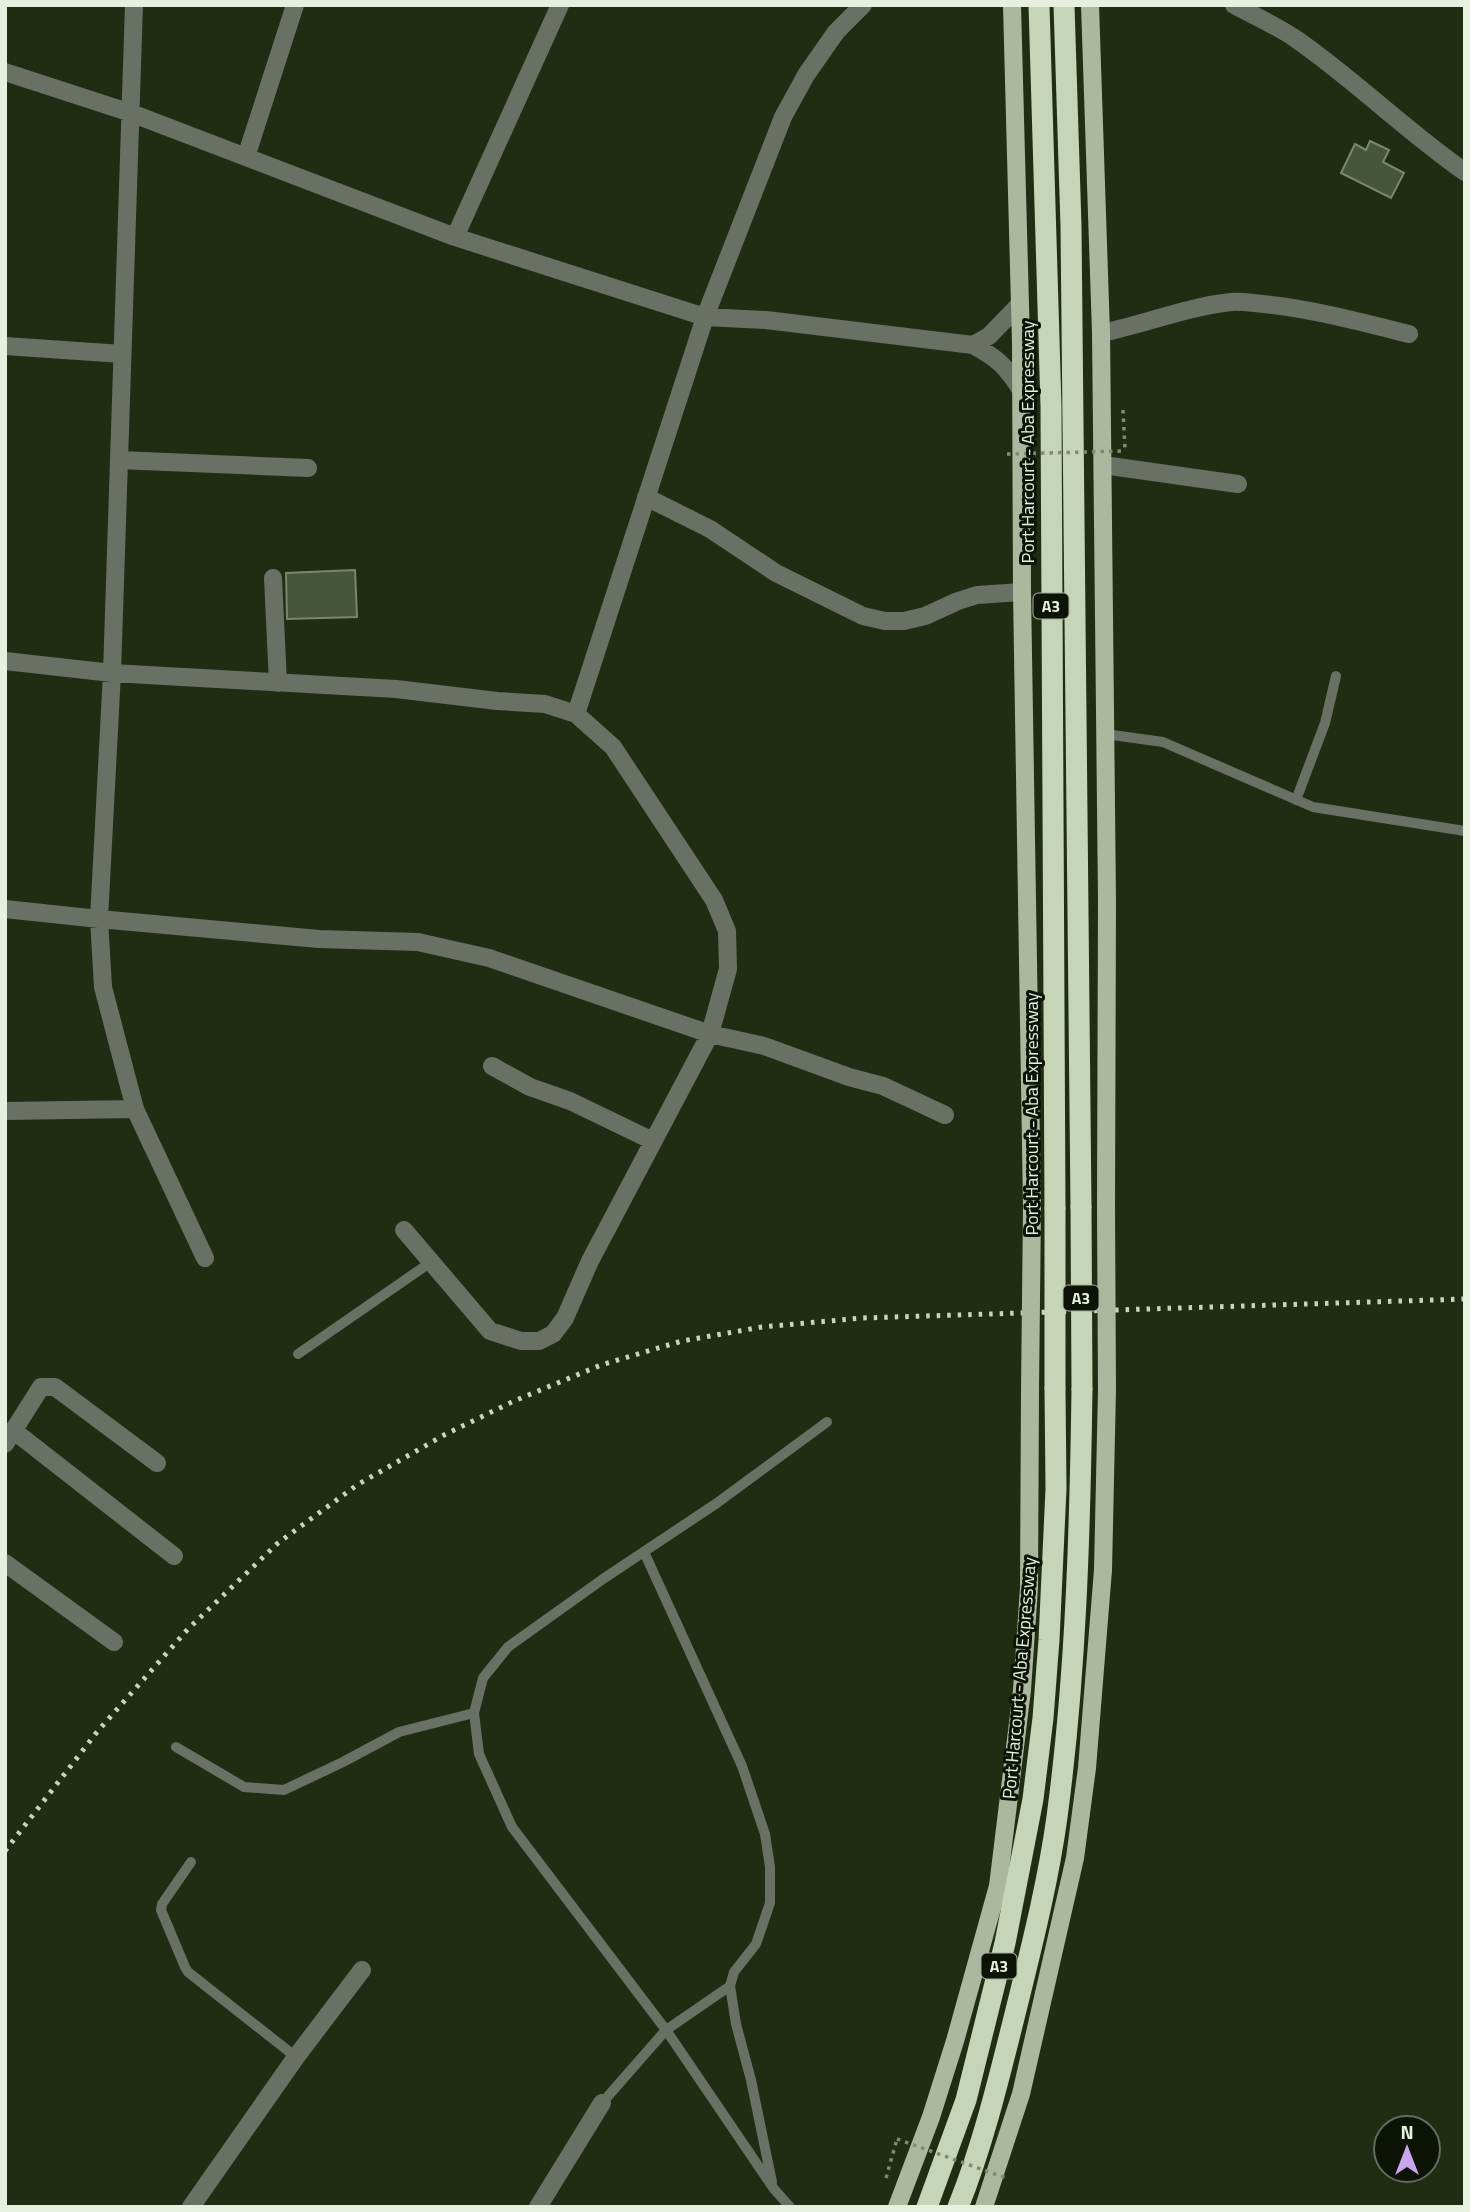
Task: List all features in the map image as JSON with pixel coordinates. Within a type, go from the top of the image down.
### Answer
[{"type":"highway","name":"Port Harcourt - Aba Expressway","points":[[927,2207],[969,2087],[1005,1943],[1033,1800],[1049,1640],[1056,1489],[1051,406],[1040,5]]},
{"type":"highway","name":"A3","points":[[958,2207],[1000,2077],[1042,1899],[1057,1819],[1068,1722],[1080,1536],[1081,1206],[1072,358],[1064,5]]},
{"type":"main road","points":[[897,2207],[931,2117],[955,2041],[998,1886],[1022,1689],[1029,1588],[1032,1207],[1020,304],[1012,5]]},
{"type":"main road","points":[[984,2207],[1021,2094],[1076,1858],[1087,1768],[1100,1609],[1107,1390],[1105,734],[1101,333],[1090,5]]},
{"type":"street","points":[[134,5],[112,673],[99,919],[103,987],[135,1109],[205,1258]]},
{"type":"street","points":[[246,157],[295,5]]},
{"type":"street","points":[[454,237],[560,5]]},
{"type":"street","points":[[576,714],[705,317],[783,117],[806,75],[836,32],[863,5]]},
{"type":"street","points":[[1234,5],[1293,37],[1346,76],[1445,159],[1465,172]]},
{"type":"street","points":[[5,72],[131,113],[454,237],[705,317],[766,320],[973,345],[997,358],[1008,369],[1021,390]]},
{"type":"street","points":[[1101,333],[1202,306],[1234,302],[1333,315],[1409,334]]},
{"type":"street","points":[[973,345],[989,336],[1020,304]]},
{"type":"street","points":[[5,346],[122,354]]},
{"type":"street","points":[[119,460],[308,468]]},
{"type":"street","points":[[1102,465],[1238,484]]},
{"type":"street","points":[[646,497],[709,528],[776,573],[863,615],[885,621],[925,617],[977,595],[1022,592]]},
{"type":"street","points":[[273,578],[278,683]]},
{"type":"street","points":[[5,661],[112,673],[396,689],[545,704],[576,714],[613,747],[714,900],[727,931],[728,970],[710,1034],[590,1261],[565,1318],[553,1334],[539,1340],[521,1340],[490,1331],[404,1230]]},
{"type":"street","points":[[5,909],[320,939],[418,942],[489,958],[710,1034],[764,1046],[849,1077],[883,1086],[945,1115]]},
{"type":"street","points":[[492,1066],[530,1087],[570,1101],[653,1141]]},
{"type":"street","points":[[5,1111],[135,1109]]},
{"type":"street","points":[[157,1463],[55,1387],[41,1387],[9,1437],[174,1556]]},
{"type":"street","points":[[5,1563],[114,1642]]},
{"type":"street","points":[[191,2207],[296,2057],[362,1970]]},
{"type":"street","points":[[538,2207],[602,2103]]},
{"type":"lane","points":[[1296,800],[1325,723],[1336,676]]},
{"type":"lane","points":[[1105,734],[1163,742],[1313,807],[1465,831]]},
{"type":"lane","points":[[298,1354],[431,1262]]},
{"type":"lane","points":[[790,2207],[774,2189],[666,2030],[512,1827],[479,1754],[474,1713],[483,1678],[508,1647],[717,1503],[827,1423]]},
{"type":"lane","points":[[645,1552],[742,1766],[765,1834],[770,1867],[770,1903],[756,1944],[734,1972],[730,1986],[736,2024],[774,2189]]},
{"type":"lane","points":[[176,1747],[243,1787],[284,1790],[399,1732],[474,1713]]},
{"type":"lane","points":[[191,1862],[162,1904],[161,1910],[185,1967],[296,2057]]},
{"type":"lane","points":[[602,2103],[666,2030],[730,1986]]},
{"type":"path","points":[[1007,454],[1125,451],[1123,410]]},
{"type":"path","points":[[886,2178],[897,2139],[1006,2178]]},
{"type":"building","points":[[1370,141],[1389,150],[1383,162],[1404,173],[1391,198],[1341,173],[1355,144],[1366,150]]},
{"type":"building","points":[[355,570],[357,617],[287,619],[286,573]]},
{"type":"railway","points":[[5,1851],[97,1732],[188,1629],[278,1543],[357,1485],[444,1435],[514,1401],[601,1365],[682,1341],[762,1327],[862,1318],[1465,1299]]}]
